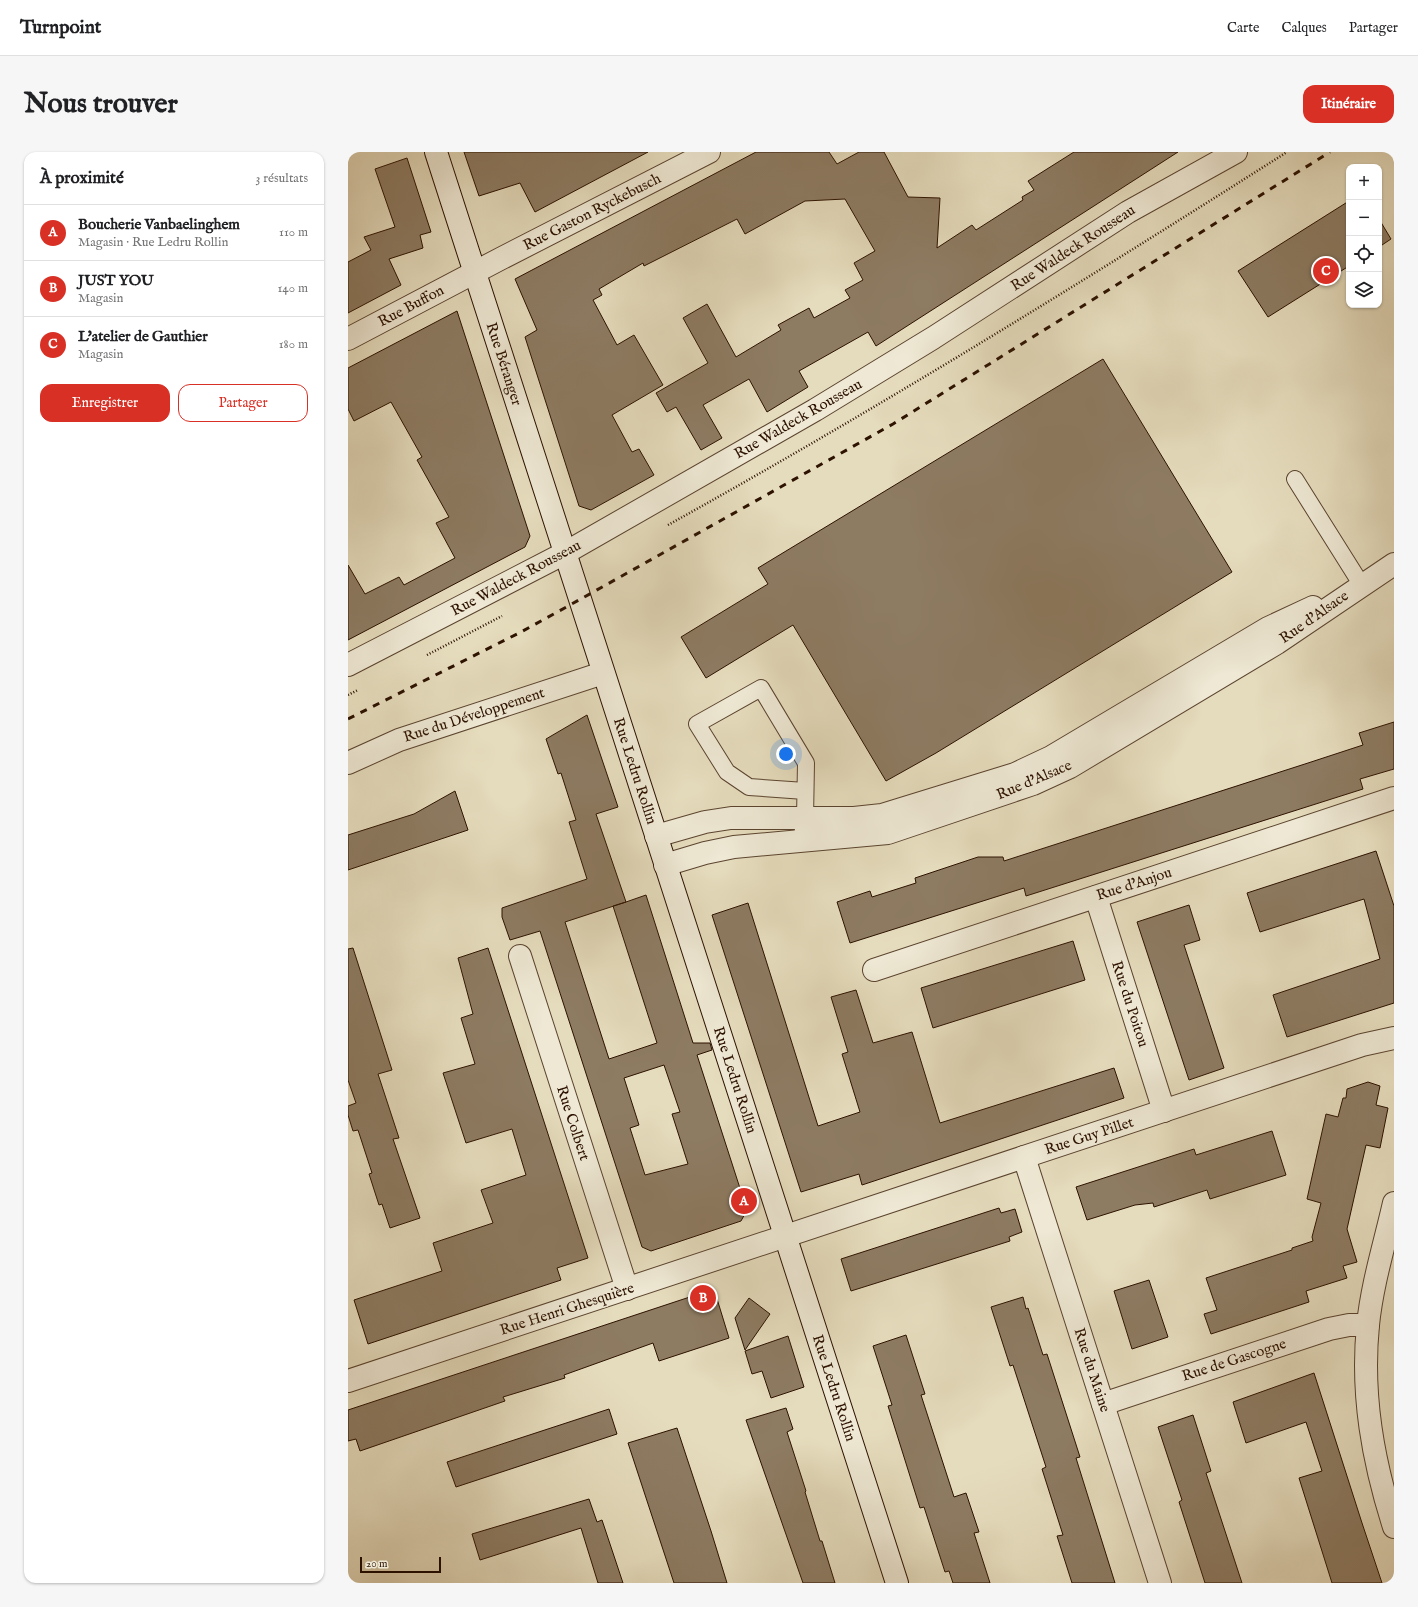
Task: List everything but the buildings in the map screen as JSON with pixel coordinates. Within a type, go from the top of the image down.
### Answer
[{"type":"street","name":"Rue Béranger","points":[[436,152],[572,576]]},
{"type":"street","name":"Rue Gaston Ryckebusch","points":[[475,272],[709,152]]},
{"type":"street","name":"Rue Waldeck Rousseau","points":[[348,665],[565,553],[820,406],[933,338],[1128,212],[1236,152]]},
{"type":"street","name":"Rue Buffon","points":[[348,340],[475,272]]},
{"type":"street","name":"Rue d'Alsace","points":[[665,865],[705,853],[734,847],[888,834],[1043,780],[1070,767],[1282,640],[1361,584],[1394,564]]},
{"type":"street","name":"Rue Ledru Rollin","points":[[572,576],[897,1583]]},
{"type":"street","name":"Rue d'Alsace","points":[[656,836],[718,820],[854,818],[882,815],[1030,768],[1274,626],[1361,584]]},
{"type":"street","name":"Rue du Développement","points":[[348,762],[399,740],[603,673]]},
{"type":"street","name":"Rue d'Anjou","points":[[874,970],[1394,798]]},
{"type":"street","name":"Rue du Poitou","points":[[1096,897],[1164,1111]]},
{"type":"street","name":"Rue Colbert","points":[[520,956],[627,1289]]},
{"type":"street","name":"Rue Guy Pillet","points":[[786,1237],[1362,1045],[1394,1038]]},
{"type":"street","name":"Rue du Maine","points":[[1024,1157],[1160,1583]]},
{"type":"street","points":[[1394,1203],[1368,1326],[1366,1383],[1370,1430],[1377,1472],[1394,1527]]},
{"type":"street","name":"Rue Henri Ghesquière","points":[[348,1381],[786,1237]]},
{"type":"street","name":"Rue de Gascogne","points":[[1103,1404],[1329,1329],[1349,1326],[1368,1326]]},
{"type":"lane","points":[[1295,479],[1361,584]]},
{"type":"lane","points":[[802,841],[805,818],[806,791],[806,764],[761,688],[697,724],[727,772],[749,787],[806,791]]},
{"type":"railway","points":[[348,719],[521,632],[893,424],[1330,152]]},
{"type":"place","name":"L'atelier de Gauthier","points":[[1326,271]]},
{"type":"place","name":"Boucherie Vanbaelinghem","points":[[744,1201]]},
{"type":"place","name":"JUST YOU","points":[[703,1298]]}]
